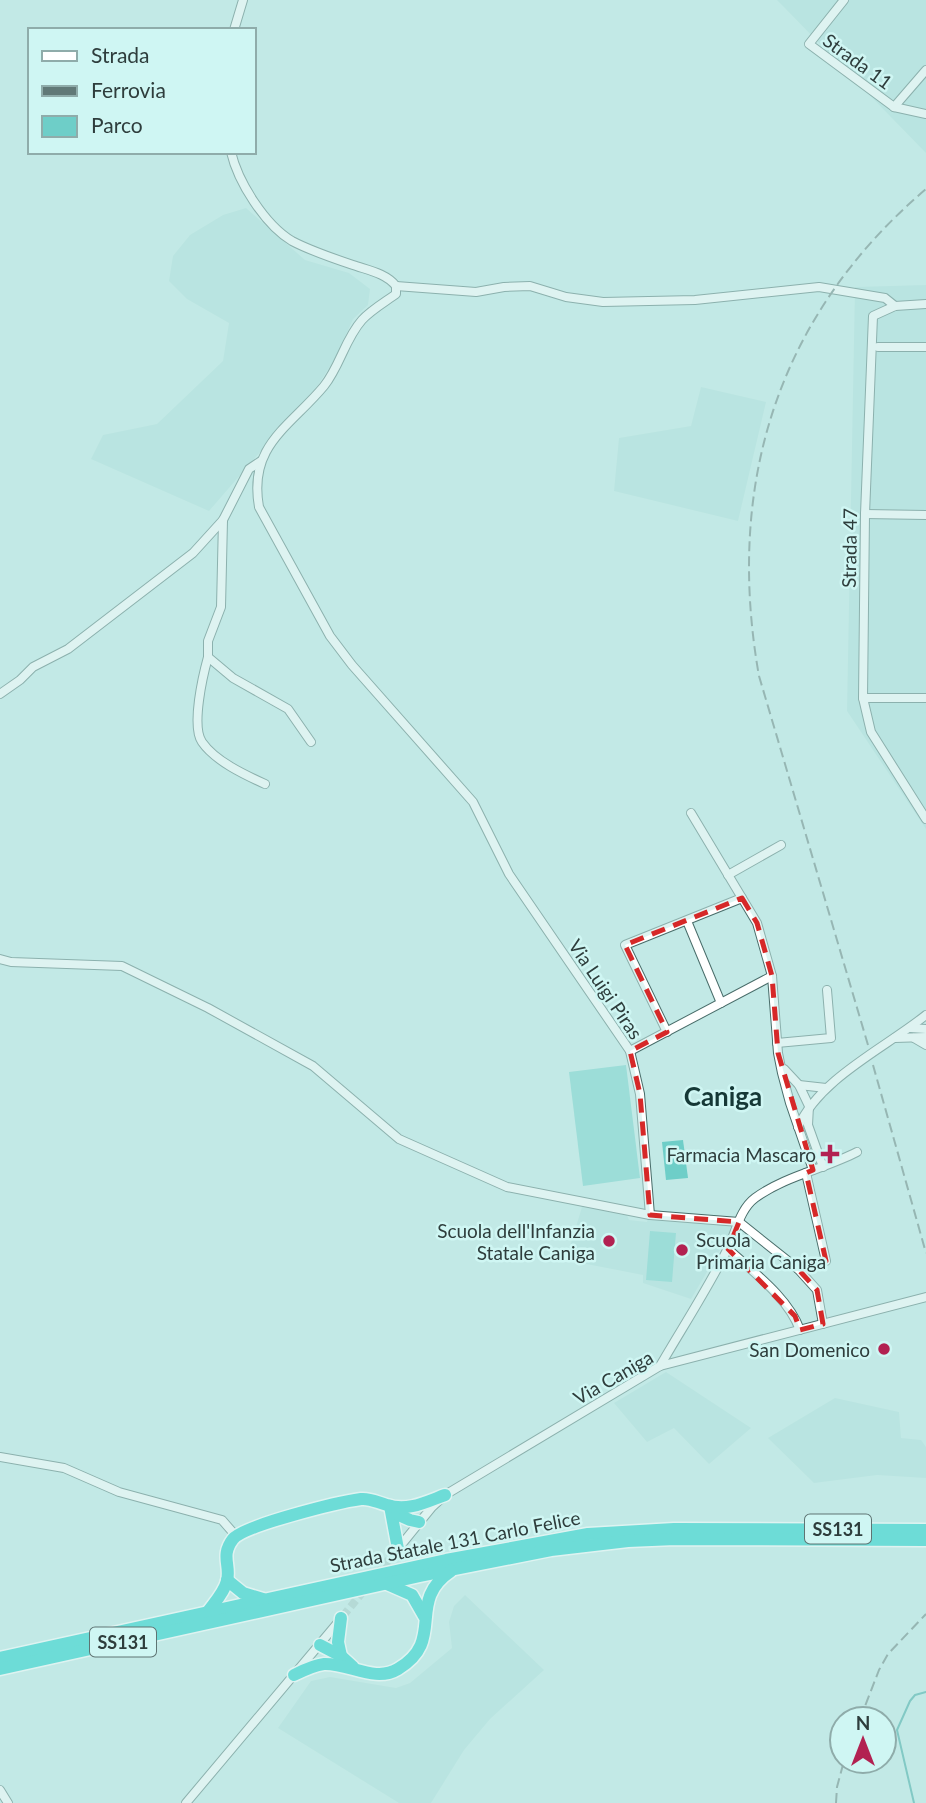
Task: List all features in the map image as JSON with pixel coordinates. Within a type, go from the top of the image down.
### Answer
[{"type":"highway","points":[[394,1508],[416,1506],[444,1495]]},
{"type":"highway","points":[[207,1613],[227,1580],[225,1554],[236,1536],[256,1526],[360,1499],[394,1508],[410,1520],[419,1522]]},
{"type":"highway","points":[[394,1508],[397,1549]]},
{"type":"highway","name":"Strada Statale 131 Carlo Felice","points":[[0,1658],[267,1600],[508,1553],[628,1541],[750,1534],[926,1530]]},
{"type":"highway","name":"Strada Statale 131 Carlo Felice","points":[[750,1534],[926,1540]]},
{"type":"highway","name":"Strada Statale 131 Carlo Felice","points":[[0,1669],[454,1569],[508,1553]]},
{"type":"highway","points":[[320,1645],[324,1655],[356,1670],[373,1675],[395,1671],[413,1658],[424,1642],[427,1602],[431,1590],[438,1580],[454,1569]]},
{"type":"highway","points":[[227,1580],[243,1593],[267,1600]]},
{"type":"highway","points":[[387,1583],[412,1595],[426,1620]]},
{"type":"highway","points":[[341,1661],[338,1642],[342,1617]]},
{"type":"highway","points":[[294,1675],[323,1664],[341,1661]]},
{"type":"street","points":[[235,28],[243,0]]},
{"type":"street","name":"Strada 11","points":[[844,0],[809,44],[894,107],[926,70]]},
{"type":"street","points":[[894,107],[926,114]]},
{"type":"street","points":[[0,694],[33,667],[68,649],[194,553],[223,520],[249,469],[261,461],[270,444],[289,421],[324,385],[362,320],[396,294],[396,286],[391,280],[311,250],[289,239],[272,225],[248,193],[234,166],[231,154]]},
{"type":"street","points":[[396,286],[476,292],[530,286],[566,298],[603,302],[695,300],[819,287],[885,298],[895,306],[926,304]]},
{"type":"street","name":"Strada 47","points":[[895,306],[873,316],[865,514],[863,698],[871,732],[926,819]]},
{"type":"street","points":[[878,347],[926,347]]},
{"type":"street","name":"Via Luigi Piras","points":[[261,461],[256,489],[259,507],[330,636],[352,665],[473,802],[509,874],[630,1051],[640,1094],[649,1215]]},
{"type":"street","points":[[865,514],[926,515]]},
{"type":"street","points":[[223,520],[221,607],[208,641],[198,727],[201,741],[236,771],[265,784]]},
{"type":"street","points":[[208,657],[233,678],[288,709],[311,742]]},
{"type":"street","points":[[863,698],[926,698]]},
{"type":"street","points":[[691,813],[757,923],[772,976],[781,1065],[809,1171],[826,1261],[798,1269]]},
{"type":"street","points":[[728,875],[781,845]]},
{"type":"street","points":[[667,1032],[625,945],[742,898]]},
{"type":"street","points":[[688,921],[721,1003]]},
{"type":"street","points":[[0,959],[19,963],[122,966],[208,1007],[313,1066],[383,1127],[414,1147],[507,1187],[649,1215],[739,1222],[798,1269],[817,1290],[823,1324]]},
{"type":"street","points":[[630,1051],[772,976]]},
{"type":"street","points":[[777,1043],[831,1038],[827,990]]},
{"type":"street","points":[[798,1127],[809,1106],[826,1088],[926,1015]]},
{"type":"street","points":[[910,1028],[926,1030]]},
{"type":"street","points":[[895,1038],[926,1037]]},
{"type":"street","points":[[914,1038],[926,1045]]},
{"type":"street","points":[[781,1065],[799,1084],[809,1106],[808,1125],[823,1167]]},
{"type":"street","points":[[799,1084],[826,1088]]},
{"type":"street","points":[[789,1097],[803,1107],[809,1106]]},
{"type":"street","points":[[660,1366],[728,1249],[747,1205],[755,1198],[809,1171],[833,1164],[857,1152]]},
{"type":"street","points":[[728,1249],[761,1279],[795,1316],[800,1330]]},
{"type":"street","name":"Via Caniga","points":[[397,1549],[444,1495],[660,1366],[926,1297]]},
{"type":"street","points":[[0,1457],[64,1468],[119,1492],[222,1520],[236,1536]]},
{"type":"street","points":[[186,1803],[342,1617]]},
{"type":"street","points":[[0,1790],[8,1803]]},
{"type":"highlighted area","points":[[742,898],[757,923],[772,976],[778,1053],[813,1170],[806,1173],[826,1261],[798,1269],[817,1290],[823,1324],[800,1330],[795,1316],[728,1249],[739,1222],[650,1215],[640,1094],[630,1051],[667,1032],[625,945]]},
{"type":"shaded area","points":[[777,0],[926,0],[926,153],[782,5]]},
{"type":"shaded area","points":[[246,208],[305,260],[349,273],[370,289],[368,305],[353,319],[336,357],[318,385],[209,511],[91,459],[103,435],[157,424],[223,361],[229,323],[187,299],[169,281],[173,256],[190,235],[223,215]]},
{"type":"shaded area","points":[[926,285],[926,829],[847,711],[855,287]]},
{"type":"shaded area","points":[[701,387],[766,402],[738,521],[614,491],[619,438],[691,426]]},
{"type":"shaded area","points":[[582,1207],[626,1213],[629,1220],[647,1222],[648,1218],[734,1226],[691,1299],[643,1283],[643,1275],[566,1260]]},
{"type":"shaded area","points":[[666,1372],[751,1428],[709,1464],[674,1428],[647,1442],[614,1403]]},
{"type":"shaded area","points":[[835,1398],[899,1412],[901,1438],[921,1440],[926,1447],[926,1478],[877,1475],[814,1483],[768,1438]]},
{"type":"shaded area","points":[[465,1595],[544,1670],[490,1719],[464,1750],[431,1803],[399,1803],[278,1728],[311,1681],[330,1677],[396,1688],[410,1683],[452,1648],[449,1622],[454,1606]]},
{"type":"green space","points":[[626,1065],[640,1178],[583,1186],[569,1072]]},
{"type":"green space","points":[[683,1140],[688,1178],[666,1180],[662,1142]]},
{"type":"green space","points":[[650,1231],[676,1233],[672,1282],[646,1280]]},
{"type":"waterway","points":[[914,1803],[897,1730],[910,1701],[915,1695],[926,1692]]},
{"type":"tunnel","points":[[376,1575],[397,1550]]},
{"type":"tunnel","points":[[343,1616],[366,1588]]},
{"type":"railway","points":[[868,1045],[759,676],[750,605],[750,537],[758,471],[774,408],[799,349],[832,292],[875,239],[926,189]]},
{"type":"railway","points":[[873,1065],[926,1253]]},
{"type":"railway","points":[[865,1705],[888,1654],[926,1614]]},
{"type":"railway","points":[[836,1803],[840,1775]]},
{"type":"place","name":"Farmacia Mascaro","points":[[830,1154]]},
{"type":"place","name":"Scuola dell'Infanzia Statale Caniga","points":[[609,1241]]},
{"type":"place","name":"Scuola Primaria Caniga","points":[[682,1250]]},
{"type":"place","name":"San Domenico","points":[[884,1349]]},
{"type":"district","name":"Caniga","points":[[723,1096]]}]
